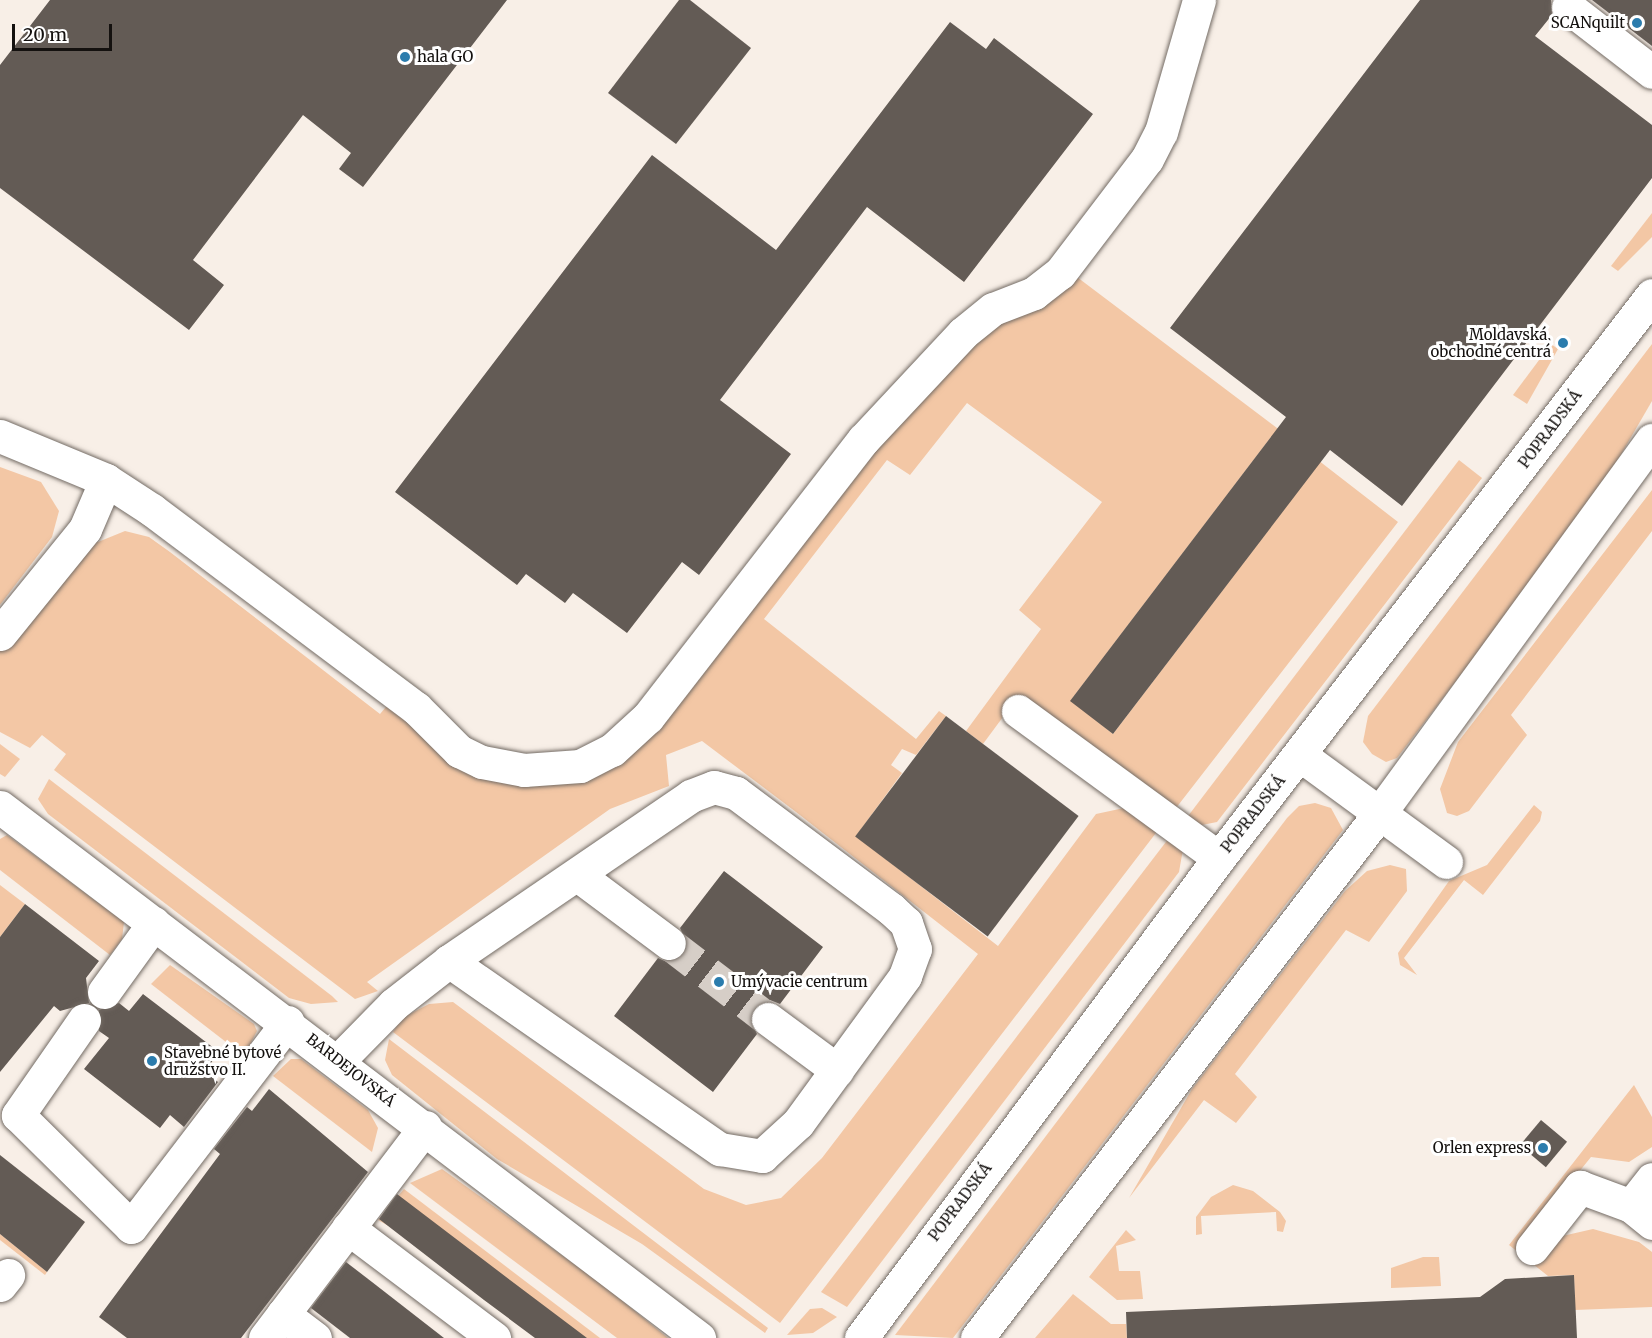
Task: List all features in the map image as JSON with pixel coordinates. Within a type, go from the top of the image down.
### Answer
[{"type":"street","points":[[0,436],[106,480],[416,708],[459,751],[483,762],[543,772],[594,760],[648,717],[863,440],[963,333],[993,309],[1034,293],[1060,273],[1147,159],[1161,132],[1199,0]]},
{"type":"street","points":[[1568,7],[1652,72]]},
{"type":"street","name":"POPRADSKÁ","points":[[861,1338],[1219,858],[1652,295]]},
{"type":"street","points":[[977,1338],[1379,814],[1652,440]]},
{"type":"street","points":[[0,634],[85,529],[106,480]]},
{"type":"street","points":[[1018,711],[1219,858]]},
{"type":"street","points":[[1300,755],[1446,862]]},
{"type":"street","points":[[339,1060],[394,1004],[449,961],[579,876],[692,796],[714,787],[736,793],[882,902],[914,935],[912,964],[837,1070],[779,1146],[762,1156],[737,1156],[449,961]]},
{"type":"street","name":"BARDEJOVSKÁ","points":[[0,807],[339,1060],[699,1338]]},
{"type":"street","points":[[579,876],[669,943]]},
{"type":"street","points":[[104,992],[154,923]]},
{"type":"street","points":[[768,1019],[837,1070]]},
{"type":"street","points":[[84,1020],[18,1114],[131,1227],[288,1022]]},
{"type":"street","points":[[315,1338],[274,1326],[425,1127]]},
{"type":"street","points":[[1532,1248],[1581,1187],[1641,1215],[1652,1179]]},
{"type":"street","points":[[348,1228],[494,1338]]},
{"type":"shaded area","points":[[1652,213],[1652,237],[1618,271],[1611,266]]},
{"type":"shaded area","points":[[1069,271],[1297,443],[1271,437],[1071,700],[1113,734],[1314,470],[1305,450],[1398,522],[1176,808],[1017,698],[983,744],[966,731],[1041,629],[1019,610],[1102,502],[967,403],[910,475],[887,460],[764,619],[916,739],[939,711],[946,716],[916,755],[902,749],[891,765],[902,773],[856,836],[998,946],[1096,814],[1124,808],[1159,829],[780,1323],[393,1032],[402,1018],[429,1004],[453,1002],[704,1189],[746,1205],[781,1198],[822,1158],[978,954],[796,812],[702,741],[666,755],[669,786],[610,809],[367,982],[378,991],[355,999],[54,770],[66,754],[42,735],[30,748],[0,732],[0,651],[87,539],[98,542],[125,531],[149,537],[170,552],[380,714],[391,701],[554,783],[747,606],[952,358]]},
{"type":"shaded area","points":[[1551,344],[1558,349],[1527,404],[1513,395]]},
{"type":"shaded area","points":[[1652,344],[1652,401],[1594,501],[1397,758],[1386,762],[1372,754],[1363,742],[1368,716]]},
{"type":"shaded area","points":[[1459,460],[1482,478],[1217,822],[1197,826],[1185,820]]},
{"type":"shaded area","points":[[0,467],[41,482],[59,511],[52,537],[0,605]]},
{"type":"shaded area","points":[[1652,490],[1652,531],[1511,715],[1527,735],[1469,811],[1457,816],[1447,813],[1440,789],[1458,742]]},
{"type":"shaded area","points":[[0,744],[20,759],[5,777],[0,774]]},
{"type":"shaded area","points":[[49,779],[338,1002],[311,1004],[289,998],[48,814],[38,799]]},
{"type":"shaded area","points":[[1315,803],[1331,808],[1343,830],[953,1338],[895,1335],[1287,818],[1299,806]]},
{"type":"shaded area","points":[[1534,805],[1542,812],[1540,821],[1483,895],[1464,880],[1404,958],[1417,975],[1400,965],[1398,953],[1449,881],[1487,865]]},
{"type":"shaded area","points":[[1172,834],[1183,849],[1179,872],[847,1307],[821,1292]]},
{"type":"shaded area","points":[[7,835],[124,922],[122,939],[110,955],[0,870],[0,839]]},
{"type":"shaded area","points":[[1390,865],[1406,869],[1407,891],[1369,942],[1346,930],[1235,1074],[1257,1097],[1236,1123],[1204,1100],[1129,1198],[1192,1089],[1345,891],[1367,871]]},
{"type":"shaded area","points":[[0,885],[25,904],[0,937]]},
{"type":"shaded area","points":[[170,965],[254,1024],[257,1031],[244,1056],[151,984]]},
{"type":"shaded area","points":[[389,1039],[768,1328],[765,1333],[642,1244],[497,1159],[392,1075],[385,1060]]},
{"type":"shaded area","points":[[291,1059],[301,1059],[368,1110],[378,1128],[372,1152],[273,1076]]},
{"type":"shaded area","points":[[1634,1085],[1652,1117],[1652,1147],[1629,1162],[1591,1157],[1519,1246],[1593,1229],[1639,1242],[1652,1252],[1652,1307],[1575,1310],[1574,1275],[1548,1276],[1509,1245]]},
{"type":"shaded area","points":[[442,1169],[599,1282],[668,1338],[617,1338],[410,1183]]},
{"type":"shaded area","points":[[1233,1185],[1253,1191],[1280,1212],[1286,1221],[1283,1232],[1277,1231],[1276,1212],[1201,1216],[1202,1234],[1196,1235],[1196,1217],[1211,1197]]},
{"type":"shaded area","points":[[404,1189],[600,1338],[586,1338],[378,1220]]},
{"type":"shaded area","points":[[1126,1230],[1136,1240],[1116,1246],[1119,1271],[1140,1271],[1143,1299],[1117,1300],[1089,1277]]},
{"type":"shaded area","points":[[0,1234],[47,1272],[45,1275],[0,1240]]},
{"type":"shaded area","points":[[1423,1257],[1439,1257],[1441,1286],[1391,1288],[1391,1268]]},
{"type":"shaded area","points":[[1073,1294],[1111,1324],[1126,1324],[1127,1338],[1035,1338]]},
{"type":"shaded area","points":[[822,1308],[837,1317],[813,1333],[787,1335],[810,1309]]},
{"type":"building","points":[[50,0],[507,0],[363,187],[339,169],[351,153],[303,115],[193,260],[224,285],[189,330],[0,188],[0,65]]},
{"type":"building","points":[[679,0],[690,0],[751,48],[676,144],[608,93]]},
{"type":"building","points":[[1420,0],[1551,0],[1552,15],[1535,36],[1652,125],[1652,178],[1402,506],[1330,450],[1113,734],[1070,701],[1286,417],[1170,328]]},
{"type":"building","name":"SCANquilt","points":[[1592,0],[1652,0],[1652,46]]},
{"type":"building","points":[[950,22],[986,49],[994,38],[1093,114],[964,282],[867,207],[720,400],[791,454],[699,575],[682,562],[627,633],[573,593],[565,603],[526,574],[517,585],[395,492],[652,155],[776,250]]},
{"type":"building","points":[[946,716],[1079,816],[988,936],[855,837]]},
{"type":"building","name":"Umývacie centrum","points":[[724,871],[823,947],[780,1004],[770,1000],[753,1007],[749,1017],[757,1034],[713,1092],[614,1016],[658,958],[667,962],[684,955],[688,945],[680,928]]},
{"type":"building","points":[[25,904],[99,961],[86,978],[89,1003],[60,1011],[54,1006],[0,1072],[0,937]]},
{"type":"building","name":"Stavebné bytové družstvo II.","points":[[143,994],[219,1052],[205,1071],[218,1082],[184,1127],[170,1115],[160,1128],[84,1069],[109,1038],[99,1031],[99,1010],[119,1003],[129,1011]]},
{"type":"building","points":[[269,1089],[368,1172],[241,1338],[127,1338],[99,1317],[220,1154],[214,1149],[247,1107],[252,1111]]},
{"type":"building","points":[[1541,1120],[1567,1142],[1546,1167],[1520,1145]]},
{"type":"building","points":[[0,1155],[85,1222],[47,1272],[0,1234]]},
{"type":"building","points":[[397,1194],[587,1338],[535,1338],[484,1300],[379,1219]]},
{"type":"building","points":[[346,1262],[444,1338],[350,1338],[311,1308]]},
{"type":"building","points":[[1574,1275],[1577,1338],[1127,1338],[1126,1312],[1480,1297],[1505,1279]]},
{"type":"tunnel","points":[[669,943],[768,1019]]},
{"type":"place","name":"SCANquilt","points":[[1637,23]]},
{"type":"place","name":"hala GO","points":[[405,57]]},
{"type":"place","name":"Moldavská, obchodné centrá","points":[[1563,343]]},
{"type":"place","name":"Umývacie centrum","points":[[719,982]]},
{"type":"place","name":"Stavebné bytové družstvo II.","points":[[152,1061]]},
{"type":"place","name":"Orlen express","points":[[1543,1148]]}]
